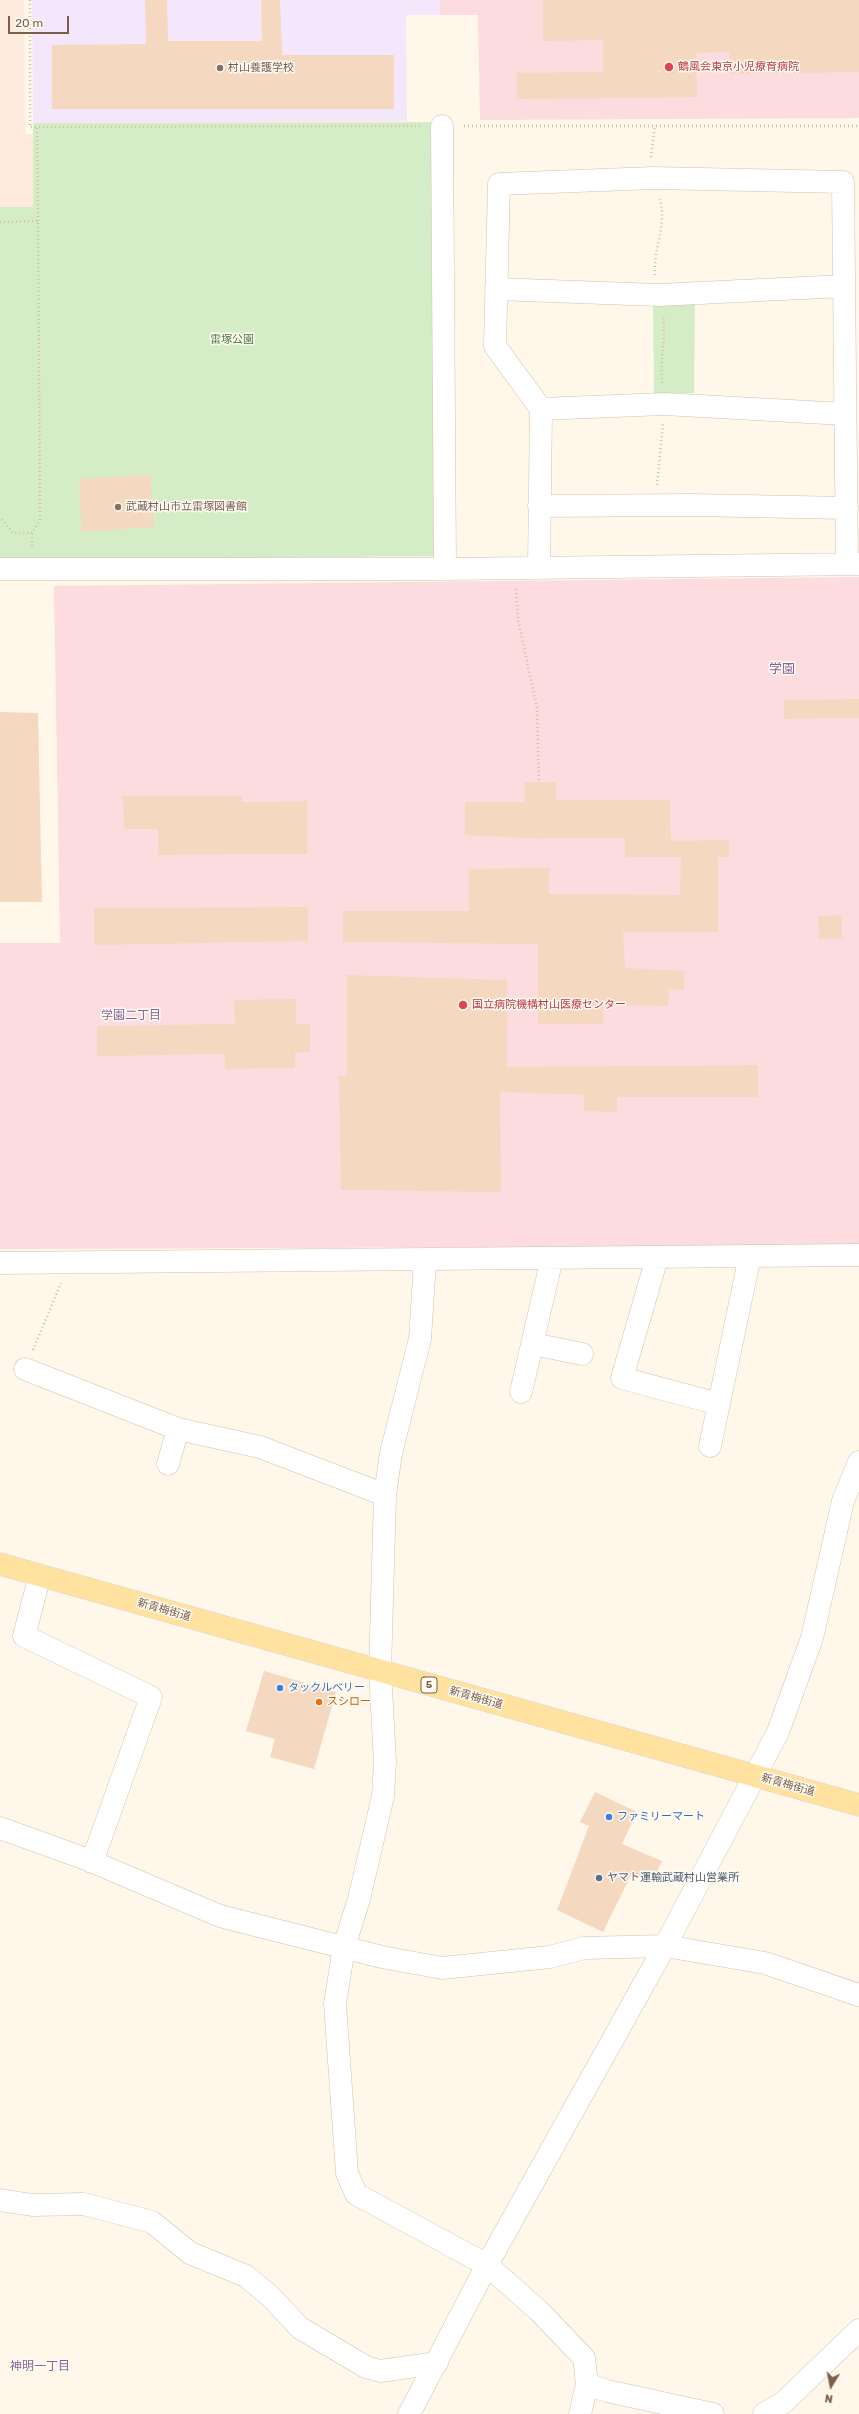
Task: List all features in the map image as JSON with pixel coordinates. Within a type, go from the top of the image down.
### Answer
[{"type":"main road","name":"新青梅街道","points":[[0,1564],[859,1805]]},
{"type":"street","points":[[442,126],[445,568]]},
{"type":"street","points":[[0,569],[539,568],[853,564],[847,508],[843,182],[654,178],[499,184],[495,346],[541,409],[539,568]]},
{"type":"street","points":[[496,288],[658,295],[844,286]]},
{"type":"street","points":[[541,409],[664,404],[845,414]]},
{"type":"street","points":[[539,506],[692,505],[847,508]]},
{"type":"street","points":[[0,1263],[425,1261],[552,1258],[859,1255]]},
{"type":"street","points":[[710,1446],[750,1256]]},
{"type":"street","points":[[521,1392],[552,1258]]},
{"type":"street","points":[[657,1258],[622,1378],[719,1404]]},
{"type":"street","points":[[425,1261],[420,1339],[391,1453],[385,1495],[380,1671],[385,1762],[383,1796],[360,1899],[344,1947],[335,2004],[347,2173],[356,2194],[487,2265],[539,2311],[584,2358],[587,2384],[580,2414]]},
{"type":"street","points":[[533,1344],[582,1354]]},
{"type":"street","points":[[25,1369],[178,1428],[260,1447],[385,1495]]},
{"type":"street","points":[[168,1464],[178,1428]]},
{"type":"street","points":[[409,2414],[487,2265],[665,1946],[778,1732],[812,1638],[839,1515],[859,1462]]},
{"type":"street","points":[[40,1575],[24,1636],[151,1697],[92,1862]]},
{"type":"street","points":[[0,1828],[92,1862],[220,1916],[344,1947],[442,1968],[550,1957],[584,1948],[665,1946],[765,1963],[859,1995]]},
{"type":"street","points":[[0,2200],[32,2205],[84,2204],[152,2222],[190,2252],[246,2276],[270,2296],[300,2328],[366,2367],[380,2371],[437,2363]]},
{"type":"street","points":[[764,2414],[784,2402],[859,2330]]},
{"type":"street","points":[[587,2384],[607,2391],[713,2414]]},
{"type":"path","points":[[30,0],[30,127],[859,126]]},
{"type":"path","points":[[0,517],[13,533],[32,533],[40,520],[37,128]]},
{"type":"path","points":[[0,222],[38,221]]},
{"type":"path","points":[[516,588],[518,619],[537,708],[538,782]]},
{"type":"path","points":[[25,1369],[70,1263]]},
{"type":"shaded area","points":[[0,0],[24,0],[25,134],[33,134],[33,207],[0,207]]},
{"type":"shaded area","name":"村山養護学校","points":[[32,0],[440,0],[440,15],[406,15],[407,121],[33,123]]},
{"type":"shaded area","name":"鶴風会東京小児療育病院","points":[[440,0],[859,0],[859,118],[480,120],[478,15],[440,15]]},
{"type":"shaded area","points":[[859,577],[859,1246],[0,1249],[0,943],[60,943],[54,586]]},
{"type":"green space","name":"雷塚公園","points":[[449,122],[452,556],[0,560],[0,207],[33,207],[33,123]]},
{"type":"green space","points":[[695,302],[694,393],[654,394],[653,303]]},
{"type":"building","points":[[145,0],[167,0],[168,41],[262,41],[261,0],[280,0],[282,55],[394,55],[394,109],[52,109],[52,45],[146,44]]},
{"type":"building","points":[[543,0],[859,0],[859,72],[730,74],[729,52],[696,53],[697,97],[517,99],[517,73],[603,72],[603,40],[543,41]]},
{"type":"building","points":[[150,475],[154,527],[82,532],[79,479]]},
{"type":"building","points":[[859,699],[859,718],[784,719],[784,700]]},
{"type":"building","points":[[0,712],[38,713],[42,902],[0,902]]},
{"type":"building","points":[[525,782],[556,782],[556,800],[670,800],[671,841],[729,840],[729,857],[718,857],[718,932],[623,932],[625,968],[684,971],[684,990],[669,989],[668,1006],[603,1005],[603,1024],[538,1024],[538,944],[343,942],[343,911],[469,911],[469,869],[549,868],[549,894],[680,895],[681,857],[625,857],[625,838],[548,839],[465,835],[465,802],[525,802]]},
{"type":"building","points":[[123,796],[242,796],[242,802],[307,801],[307,854],[158,855],[158,829],[124,829]]},
{"type":"building","points":[[308,907],[308,941],[94,945],[94,908]]},
{"type":"building","points":[[841,915],[842,938],[819,939],[818,916]]},
{"type":"building","points":[[347,975],[507,980],[507,1067],[758,1065],[758,1097],[617,1097],[617,1112],[584,1111],[584,1095],[500,1092],[501,1192],[341,1190],[339,1076],[347,1076]]},
{"type":"building","points":[[296,999],[296,1024],[310,1024],[310,1052],[295,1053],[295,1068],[225,1069],[225,1054],[97,1056],[97,1026],[235,1024],[234,1000]]},
{"type":"building","points":[[264,1671],[336,1692],[314,1769],[270,1757],[275,1739],[246,1731]]},
{"type":"building","name":"ヤマト運輸武蔵村山営業所","points":[[595,1792],[637,1812],[622,1844],[662,1861],[652,1882],[631,1875],[603,1932],[557,1910],[589,1826],[580,1822]]},
{"type":"place","name":"鶴風会東京小児療育病院","points":[[669,67]]},
{"type":"place","name":"村山養護学校","points":[[220,68]]},
{"type":"place","name":"武蔵村山市立雷塚図書館","points":[[118,507]]},
{"type":"place","name":"国立病院機構村山医療センター","points":[[463,1005]]},
{"type":"place","name":"タックルベリー","points":[[280,1688]]},
{"type":"place","name":"スシロー","points":[[319,1702]]},
{"type":"place","name":"ファミリーマート","points":[[609,1817]]},
{"type":"place","name":"ヤマト運輸武蔵村山営業所","points":[[599,1878]]},
{"type":"district","name":"学園","points":[[782,669]]},
{"type":"district","name":"学園二丁目","points":[[131,1016]]},
{"type":"district","name":"神明一丁目","points":[[40,2367]]}]
